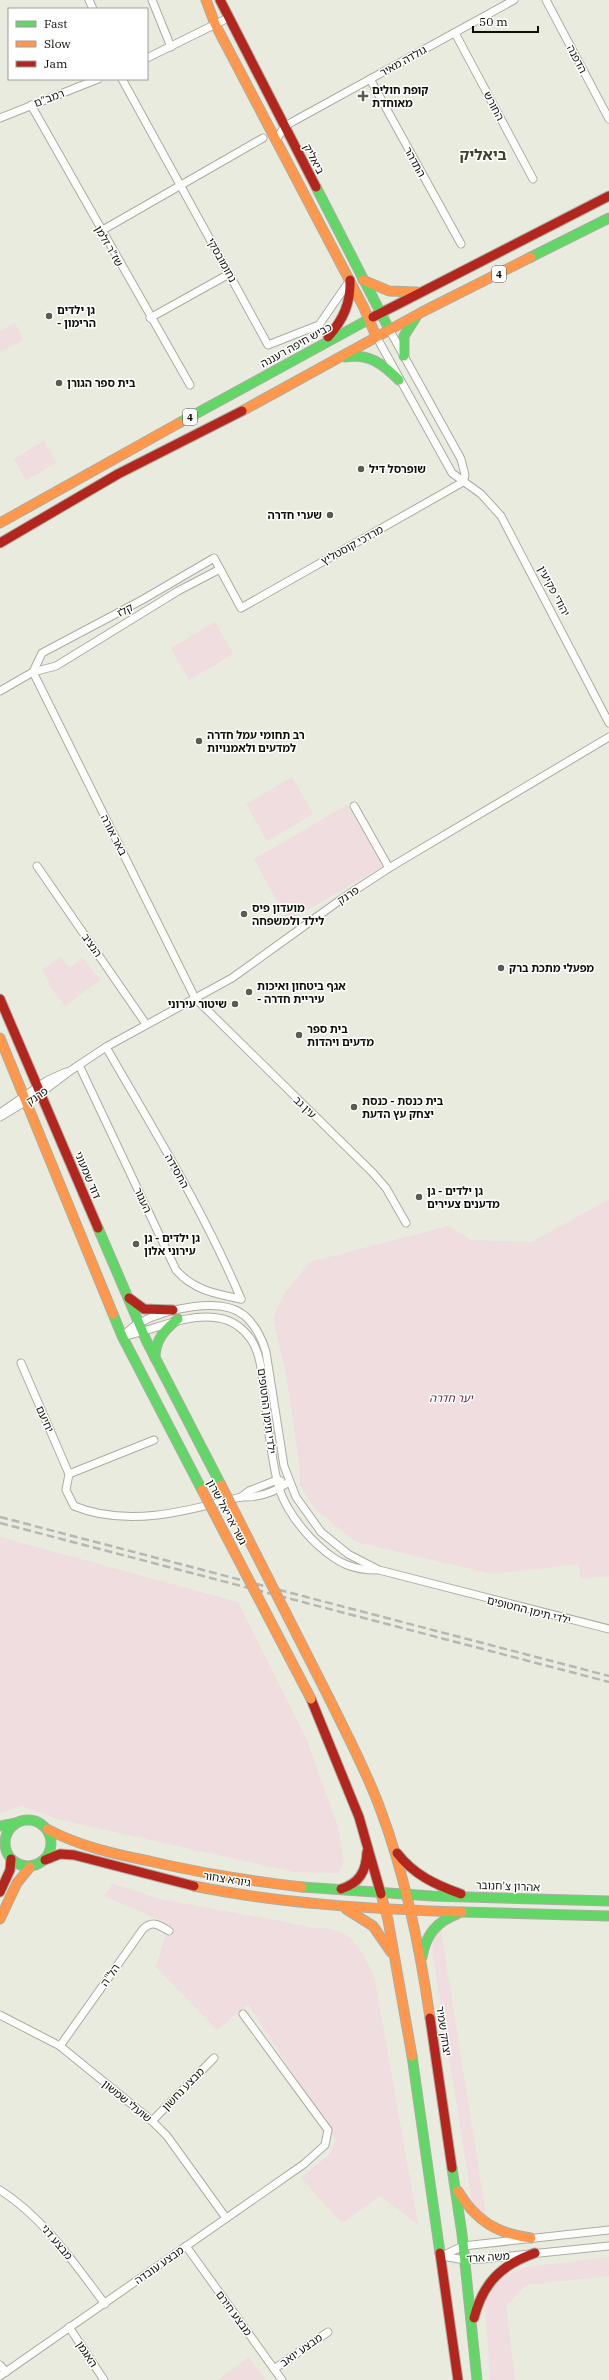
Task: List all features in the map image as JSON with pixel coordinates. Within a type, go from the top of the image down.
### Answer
[{"type":"main road","points":[[206,0],[215,24],[277,139],[369,319]]},
{"type":"main road","name":"ביאליק","points":[[220,0],[389,329]]},
{"type":"main road","name":"כביש חיפה רעננה","points":[[0,523],[319,345],[609,196]]},
{"type":"main road","name":"4","points":[[0,543],[118,474],[242,411],[389,329],[609,218]]},
{"type":"main road","points":[[319,345],[342,321],[348,308],[351,295],[350,280]]},
{"type":"main road","points":[[363,280],[380,289],[394,292],[423,291]]},
{"type":"main road","points":[[404,356],[404,336],[412,322],[422,312]]},
{"type":"main road","name":"יהודי פקיעין","points":[[369,319],[376,336]]},
{"type":"main road","points":[[330,363],[353,355],[369,356],[378,361],[399,380]]},
{"type":"main road","name":"דוד שמעוני","points":[[0,998],[155,1360]]},
{"type":"main road","points":[[0,1038],[122,1336]]},
{"type":"main road","points":[[126,1295],[134,1303],[144,1309],[173,1310]]},
{"type":"main road","points":[[155,1360],[156,1346],[162,1333],[178,1319]]},
{"type":"main road","name":"גשר אריאל שרון","points":[[122,1336],[311,1699],[346,1782],[366,1842]]},
{"type":"main road","name":"גשר אריאל שרון","points":[[155,1360],[221,1485],[330,1700]]},
{"type":"main road","name":"יצחק שמיר","points":[[330,1700],[366,1774],[394,1848],[407,1896],[422,1963],[465,2260],[477,2380]]},
{"type":"main road","points":[[0,1826],[33,1820],[47,1829],[50,1835],[51,1848],[45,1860],[30,1867],[17,1883],[0,1919]]},
{"type":"main road","points":[[0,1892],[10,1870],[11,1859],[3,1842],[8,1832],[16,1823]]},
{"type":"main road","name":"גיורא צחור","points":[[47,1829],[76,1842],[183,1870],[332,1890],[407,1896]]},
{"type":"main road","points":[[332,1890],[351,1886],[361,1879],[367,1862],[366,1842]]},
{"type":"main road","points":[[366,1842],[382,1895],[397,1965],[418,2090],[458,2380]]},
{"type":"main road","points":[[394,1848],[410,1867],[429,1881],[451,1891],[475,1897]]},
{"type":"main road","name":"גיורא צחור","points":[[45,1860],[60,1854],[74,1855],[213,1890],[385,1910],[410,1910]]},
{"type":"main road","points":[[11,1859],[20,1865],[30,1867]]},
{"type":"main road","name":"אהרון צ'חנובר","points":[[407,1896],[609,1901]]},
{"type":"main road","points":[[325,1903],[356,1913],[369,1922],[381,1934],[397,1965]]},
{"type":"main road","points":[[410,1910],[609,1916]]},
{"type":"main road","points":[[422,1963],[424,1948],[431,1930],[442,1920],[465,1912]]},
{"type":"main road","points":[[453,2180],[463,2201],[479,2221],[500,2232],[531,2238]]},
{"type":"main road","points":[[471,2328],[478,2300],[489,2282],[506,2266],[535,2253]]},
{"type":"street","points":[[152,0],[171,47]]},
{"type":"street","name":"גולדה מאיר","points":[[284,127],[514,0]]},
{"type":"street","name":"הדפנה","points":[[546,0],[609,119]]},
{"type":"street","points":[[148,58],[228,18]]},
{"type":"street","name":"החורש","points":[[454,33],[533,179]]},
{"type":"street","name":"התדהר","points":[[370,79],[461,244]]},
{"type":"street","name":"רמב\"ם","points":[[0,118],[95,80]]},
{"type":"street","name":"נחומובסקי","points":[[123,80],[268,346],[319,326],[338,300],[350,280]]},
{"type":"street","name":"שז\"ר זלמן","points":[[31,105],[150,318],[190,386]]},
{"type":"street","points":[[277,139],[284,127]]},
{"type":"street","points":[[101,231],[263,138]]},
{"type":"street","points":[[150,318],[229,274]]},
{"type":"street","points":[[389,329],[461,459],[465,475],[463,482]]},
{"type":"street","name":"יהודי פקיעין","points":[[376,336],[448,467],[463,482],[481,494],[501,516],[609,723]]},
{"type":"street","name":"מרדכי קוסטליץ","points":[[220,569],[241,608],[463,482]]},
{"type":"street","name":"קלז","points":[[0,690],[33,672],[56,666],[178,591],[220,569],[214,558],[142,600],[42,654],[33,672]]},
{"type":"street","name":"באר אורה","points":[[33,672],[196,998]]},
{"type":"street","name":"פרנק","points":[[0,1117],[106,1047],[232,978],[343,898],[389,868],[609,737]]},
{"type":"street","points":[[354,806],[389,868]]},
{"type":"street","name":"הנציב","points":[[37,866],[146,1024]]},
{"type":"street","name":"עין גב","points":[[196,998],[373,1173],[386,1188],[406,1223]]},
{"type":"street","name":"החסידה","points":[[106,1047],[179,1174],[228,1268],[241,1299]]},
{"type":"street","name":"העגור","points":[[79,1065],[176,1270],[185,1280],[200,1288],[241,1299]]},
{"type":"street","name":"פרנק","points":[[0,1113],[26,1099]]},
{"type":"street","name":"ילדי תימן החטופים","points":[[122,1336],[138,1323],[173,1310],[198,1307],[229,1308],[244,1315],[261,1337],[271,1370],[284,1466],[289,1482],[302,1507],[321,1532],[348,1554],[379,1570],[609,1629]]},
{"type":"street","name":"ילדי תימן החטופים","points":[[122,1336],[142,1332],[178,1319],[218,1318],[231,1321],[241,1328],[253,1342],[261,1365],[279,1489],[302,1527],[314,1542],[328,1554],[359,1570],[379,1570]]},
{"type":"street","name":"יחיעם","points":[[21,1363],[69,1474],[66,1482],[67,1496],[74,1506],[82,1510],[130,1516],[173,1514],[241,1497]]},
{"type":"street","points":[[69,1474],[154,1440]]},
{"type":"street","points":[[241,1497],[249,1491],[277,1480],[289,1482]]},
{"type":"street","points":[[241,1497],[252,1498],[279,1489],[289,1482]]},
{"type":"street","name":"הל\"ה","points":[[60,2046],[143,1929],[148,1924],[155,1923],[169,1931]]},
{"type":"street","name":"מבצע עובדה","points":[[3,2374],[226,2218],[325,2145],[328,2130],[243,2014]]},
{"type":"street","name":"שועלי שמשון","points":[[0,2015],[60,2046],[152,2121],[172,2142],[226,2218]]},
{"type":"street","name":"מבצע נחשון","points":[[152,2121],[214,2058]]},
{"type":"street","name":"מבצע דני","points":[[0,2190],[39,2222],[67,2253],[105,2304]]},
{"type":"street","name":"משה ארד","points":[[442,2256],[463,2246],[609,2230]]},
{"type":"street","name":"מבצע חירם","points":[[186,2246],[282,2380]]},
{"type":"street","name":"משה ארד","points":[[442,2256],[465,2260],[609,2246]]},
{"type":"street","name":"האגמן","points":[[69,2327],[104,2380]]},
{"type":"street","name":"מבצע יואב","points":[[274,2369],[328,2332]]},
{"type":"street","points":[[0,2365],[3,2374]]},
{"type":"green space","points":[[15,323],[23,340],[0,352],[0,331]]},
{"type":"green space","points":[[44,441],[56,463],[26,480],[14,459]]},
{"type":"green space","points":[[215,622],[233,654],[189,680],[171,648]]},
{"type":"green space","points":[[292,777],[313,814],[267,841],[246,804]]},
{"type":"green space","points":[[347,805],[383,866],[288,921],[254,859]]},
{"type":"green space","points":[[60,957],[69,968],[83,958],[100,980],[65,1006],[48,984],[50,982],[42,970]]},
{"type":"green space","name":"יער חדרה","points":[[609,1199],[609,1576],[581,1579],[578,1564],[493,1574],[356,1542],[314,1508],[300,1485],[299,1460],[286,1375],[273,1318],[284,1294],[310,1262],[448,1226],[471,1240],[532,1242]]},
{"type":"green space","points":[[0,1537],[238,1602],[306,1738],[337,1824],[344,1862],[339,1873],[294,1872],[61,1820],[22,1806],[0,1813]]},
{"type":"green space","points":[[113,1884],[160,1899],[339,1931],[353,1941],[364,1956],[374,1975],[418,2225],[380,2196],[342,2223],[301,2178],[330,2154],[336,2140],[248,2004],[217,2030],[156,1967],[169,1924],[104,1896]]},
{"type":"green space","points":[[441,1927],[487,2221],[478,2212],[472,2201],[432,1950],[434,1937]]},
{"type":"green space","points":[[609,2257],[609,2276],[526,2285],[506,2306],[515,2380],[490,2380],[485,2302],[490,2288],[503,2276],[527,2267]]},
{"type":"green space","points":[[249,2357],[265,2380],[218,2380]]},
{"type":"railway","points":[[0,1517],[609,1676]]},
{"type":"railway","points":[[0,1523],[609,1682]]},
{"type":"traffic: fast","points":[[316,187],[389,329]]},
{"type":"traffic: fast","points":[[531,257],[609,218]]},
{"type":"traffic: fast","points":[[179,423],[373,317]]},
{"type":"traffic: fast","points":[[404,356],[404,336],[416,317]]},
{"type":"traffic: fast","points":[[345,357],[354,356],[368,358],[387,369],[399,380]]},
{"type":"traffic: fast","points":[[98,1228],[147,1342],[221,1485]]},
{"type":"traffic: fast","points":[[113,1314],[122,1336],[202,1490]]},
{"type":"traffic: fast","points":[[155,1358],[155,1352],[159,1340],[169,1327],[178,1319]]},
{"type":"traffic: fast","points":[[23,1820],[33,1820],[41,1824],[47,1830],[51,1838],[51,1843],[51,1848],[47,1856],[41,1862],[33,1866],[23,1866],[15,1862],[9,1856],[5,1848],[5,1838],[9,1830],[15,1824],[23,1820]]},
{"type":"traffic: fast","points":[[0,1826],[16,1823]]},
{"type":"traffic: fast","points":[[302,1887],[432,1896],[609,1901]]},
{"type":"traffic: fast","points":[[462,1912],[609,1916]]},
{"type":"traffic: fast","points":[[422,1957],[426,1942],[433,1930],[443,1921],[457,1914]]},
{"type":"traffic: fast","points":[[412,2056],[440,2253]]},
{"type":"traffic: fast","points":[[452,2168],[462,2234],[477,2380]]},
{"type":"traffic: slow","points":[[206,0],[215,24],[364,308],[376,336]]},
{"type":"traffic: slow","points":[[242,411],[422,312],[531,257]]},
{"type":"traffic: slow","points":[[363,280],[389,291],[417,292]]},
{"type":"traffic: slow","points":[[0,523],[179,423]]},
{"type":"traffic: slow","points":[[0,1038],[113,1314]]},
{"type":"traffic: slow","points":[[221,1485],[330,1700]]},
{"type":"traffic: slow","points":[[202,1490],[311,1699]]},
{"type":"traffic: slow","points":[[330,1700],[370,1782],[390,1836],[405,1887],[417,1939],[430,2018]]},
{"type":"traffic: slow","points":[[47,1829],[84,1845],[123,1855],[206,1873],[302,1887]]},
{"type":"traffic: slow","points":[[0,1919],[17,1883],[30,1867]]},
{"type":"traffic: slow","points":[[194,1886],[260,1897],[327,1905],[462,1912]]},
{"type":"traffic: slow","points":[[381,1894],[388,1920],[412,2056]]},
{"type":"traffic: slow","points":[[346,1909],[373,1926],[391,1952]]},
{"type":"traffic: slow","points":[[458,2191],[472,2210],[488,2224],[508,2233],[531,2238]]},
{"type":"traffic: jam","points":[[220,0],[316,187]]},
{"type":"traffic: jam","points":[[373,317],[609,196]]},
{"type":"traffic: jam","points":[[328,337],[342,318],[345,311],[349,296],[350,280]]},
{"type":"traffic: jam","points":[[0,543],[118,474],[242,411]]},
{"type":"traffic: jam","points":[[0,999],[98,1228]]},
{"type":"traffic: jam","points":[[129,1298],[144,1309],[173,1310]]},
{"type":"traffic: jam","points":[[311,1699],[359,1817],[381,1894]]},
{"type":"traffic: jam","points":[[341,1889],[353,1883],[361,1875],[365,1865],[367,1852]]},
{"type":"traffic: jam","points":[[397,1853],[418,1873],[443,1887],[461,1894]]},
{"type":"traffic: jam","points":[[45,1860],[60,1854],[74,1855],[194,1886]]},
{"type":"traffic: jam","points":[[0,1892],[10,1870],[11,1859]]},
{"type":"traffic: jam","points":[[430,2018],[452,2168]]},
{"type":"traffic: jam","points":[[440,2253],[458,2380]]},
{"type":"traffic: jam","points":[[474,2318],[488,2285],[495,2277],[512,2263],[535,2253]]},
{"type":"place","name":"קופת חולים מאוחדת","points":[[363,96]]},
{"type":"place","name":"גן ילדים - הרימון","points":[[49,316]]},
{"type":"place","name":"בית ספר הגורן","points":[[59,383]]},
{"type":"place","name":"שופרסל דיל","points":[[361,469]]},
{"type":"place","name":"שערי חדרה","points":[[330,515]]},
{"type":"place","name":"רב תחומי עמל חדרה למדעים ולאמנויות","points":[[199,741]]},
{"type":"place","name":"מועדון פיס לילד ולמשפחה","points":[[244,914]]},
{"type":"place","name":"מפעלי מתכת ברק","points":[[501,968]]},
{"type":"place","name":"אגף ביטחון ואיכות - עיריית חדרה","points":[[249,992]]},
{"type":"place","name":"שיטור עירוני","points":[[235,1004]]},
{"type":"place","name":"בית ספר מדעים ויהדות","points":[[299,1035]]},
{"type":"place","name":"בית כנסת - כנסת יצחק עץ הדעת","points":[[354,1107]]},
{"type":"place","name":"גן ילדים - גן מדענים צעירים","points":[[419,1197]]},
{"type":"place","name":"גן ילדים - גן עירוני אלון","points":[[136,1244]]},
{"type":"district","name":"ביאליק","points":[[483,155]]}]
